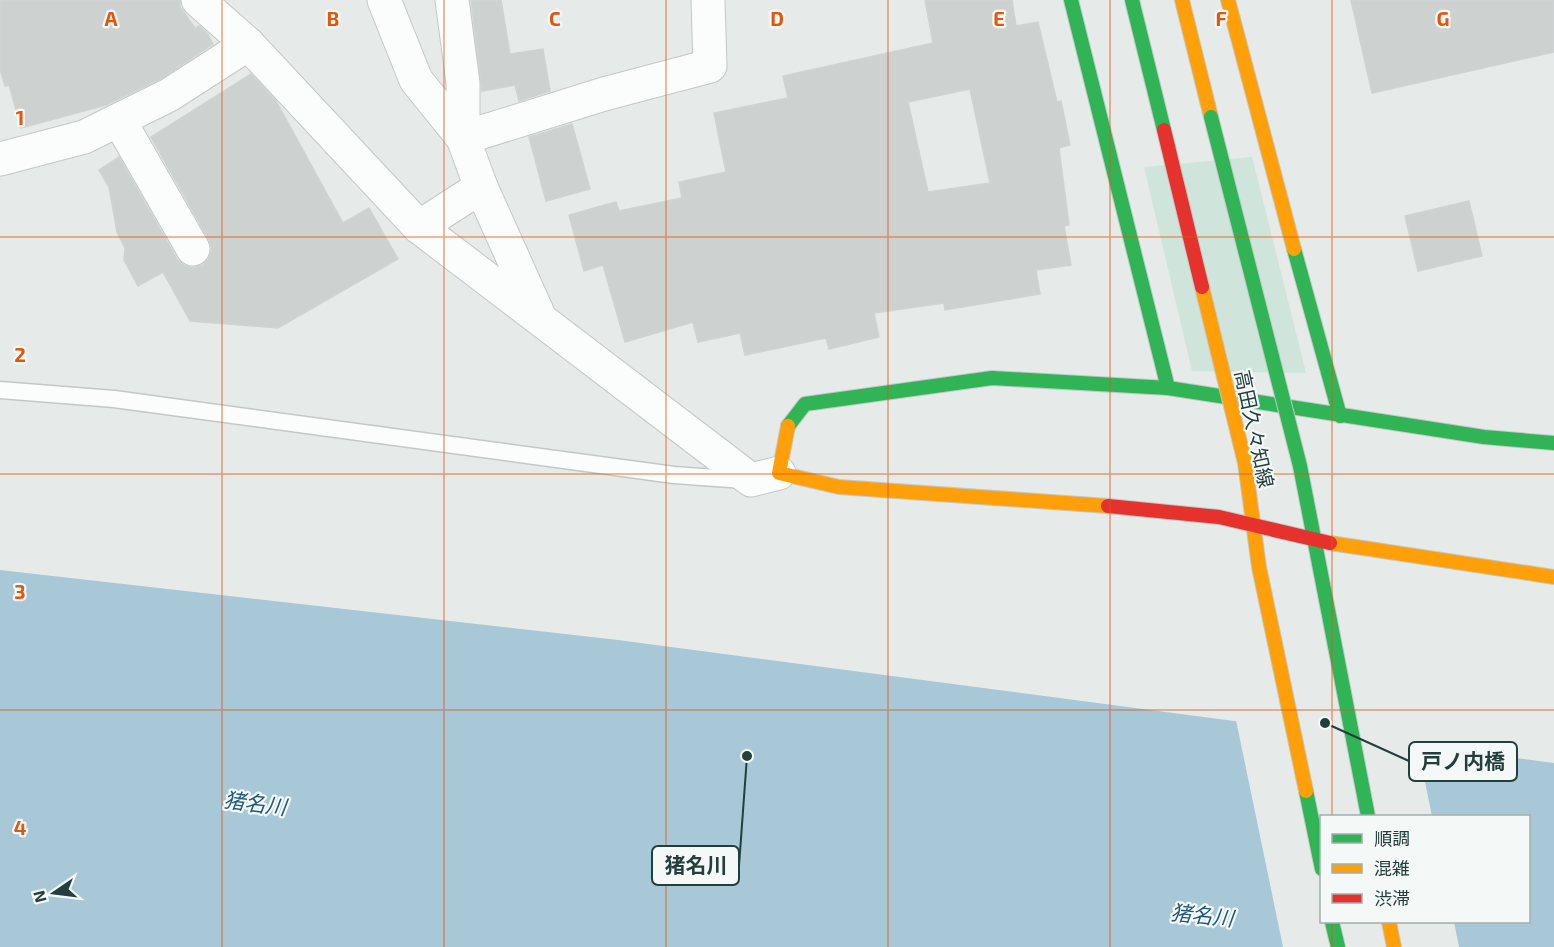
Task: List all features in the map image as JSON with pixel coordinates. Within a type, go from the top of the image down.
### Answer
[{"type":"street","points":[[198,0],[248,44],[419,227],[541,320],[765,477],[839,487],[1186,512],[1219,517],[1313,541],[1554,577]]},
{"type":"street","points":[[384,0],[416,80],[463,138]]},
{"type":"street","points":[[452,0],[463,83],[463,138],[480,187],[541,320]]},
{"type":"street","points":[[463,138],[604,94],[710,66],[708,0]]},
{"type":"street","points":[[1071,0],[1168,388]]},
{"type":"street","name":"高田久々知線","points":[[1132,0],[1245,463],[1258,567],[1320,860]]},
{"type":"street","name":"高田久々知線","points":[[1182,0],[1300,466],[1368,815]]},
{"type":"street","points":[[1228,0],[1340,416]]},
{"type":"street","points":[[2,153],[84,137],[169,95],[248,44]]},
{"type":"street","points":[[119,120],[193,249]]},
{"type":"street","points":[[419,227],[480,187]]},
{"type":"street","points":[[765,477],[794,411],[805,404],[992,378],[1168,388],[1484,437],[1554,443]]},
{"type":"street","points":[[1332,923],[1338,947]]},
{"type":"street","points":[[1389,923],[1394,947]]},
{"type":"lane","points":[[0,390],[114,399],[674,475],[765,477]]},
{"type":"green space","points":[[1252,157],[1306,373],[1192,371],[1144,167]]},
{"type":"water","name":"猪名川","points":[[0,570],[618,640],[1554,763],[1554,947],[0,947]]},
{"type":"pier","points":[[1236,720],[1417,744],[1432,815],[1320,815],[1320,923],[1454,923],[1459,947],[1283,947]]},
{"type":"building","points":[[0,0],[180,0],[180,7],[195,28],[199,26],[207,33],[213,44],[160,79],[106,105],[21,128],[9,85],[5,86],[0,69]]},
{"type":"building","points":[[471,0],[501,0],[510,54],[543,49],[550,91],[519,101],[515,85],[482,91]]},
{"type":"building","points":[[925,0],[1012,0],[1016,26],[1038,22],[1057,102],[1061,101],[1070,145],[1059,148],[1069,225],[1064,226],[1071,265],[1036,270],[1040,294],[945,310],[944,303],[874,313],[879,337],[829,349],[826,338],[745,355],[740,333],[698,342],[693,322],[625,342],[603,265],[584,271],[569,215],[616,202],[619,211],[682,198],[679,182],[726,172],[714,113],[788,98],[783,76],[933,43]],"holes":[[[970,89],[990,183],[928,192],[908,102]]]},
{"type":"building","points":[[1351,0],[1554,0],[1554,52],[1372,93]]},
{"type":"building","points":[[251,74],[276,101],[343,223],[369,208],[398,259],[278,328],[190,321],[163,272],[138,286],[124,260],[125,248],[117,232],[109,187],[99,170],[119,157],[177,259],[192,268],[203,265],[209,258],[212,248],[209,240],[151,137]]},
{"type":"building","points":[[572,124],[590,189],[546,201],[529,137]]},
{"type":"building","points":[[1469,201],[1482,256],[1418,271],[1405,216]]},
{"type":"traffic: fast","points":[[1071,0],[1168,388]]},
{"type":"traffic: fast","points":[[1132,0],[1164,130]]},
{"type":"traffic: fast","points":[[1211,117],[1300,466]]},
{"type":"traffic: fast","points":[[1294,249],[1340,416]]},
{"type":"traffic: fast","points":[[788,426],[805,404],[992,378],[1168,388],[1484,437],[1554,443]]},
{"type":"traffic: fast","points":[[1300,466],[1368,815]]},
{"type":"traffic: fast","points":[[1306,791],[1320,859]]},
{"type":"traffic: fast","points":[[1332,923],[1338,947]]},
{"type":"traffic: slow","points":[[1182,0],[1211,117]]},
{"type":"traffic: slow","points":[[1228,0],[1294,249]]},
{"type":"traffic: slow","points":[[1202,287],[1245,463]]},
{"type":"traffic: slow","points":[[788,426],[779,473],[839,487],[1108,506]]},
{"type":"traffic: slow","points":[[1245,463],[1259,567],[1306,791]]},
{"type":"traffic: slow","points":[[1330,543],[1554,577]]},
{"type":"traffic: slow","points":[[1389,923],[1394,947]]},
{"type":"traffic: jam","points":[[1164,130],[1202,287]]},
{"type":"traffic: jam","points":[[1108,506],[1219,517],[1330,543]]},
{"type":"place","name":"戸ノ内橋","points":[[1325,723]]},
{"type":"place","name":"猪名川","points":[[747,756]]}]
